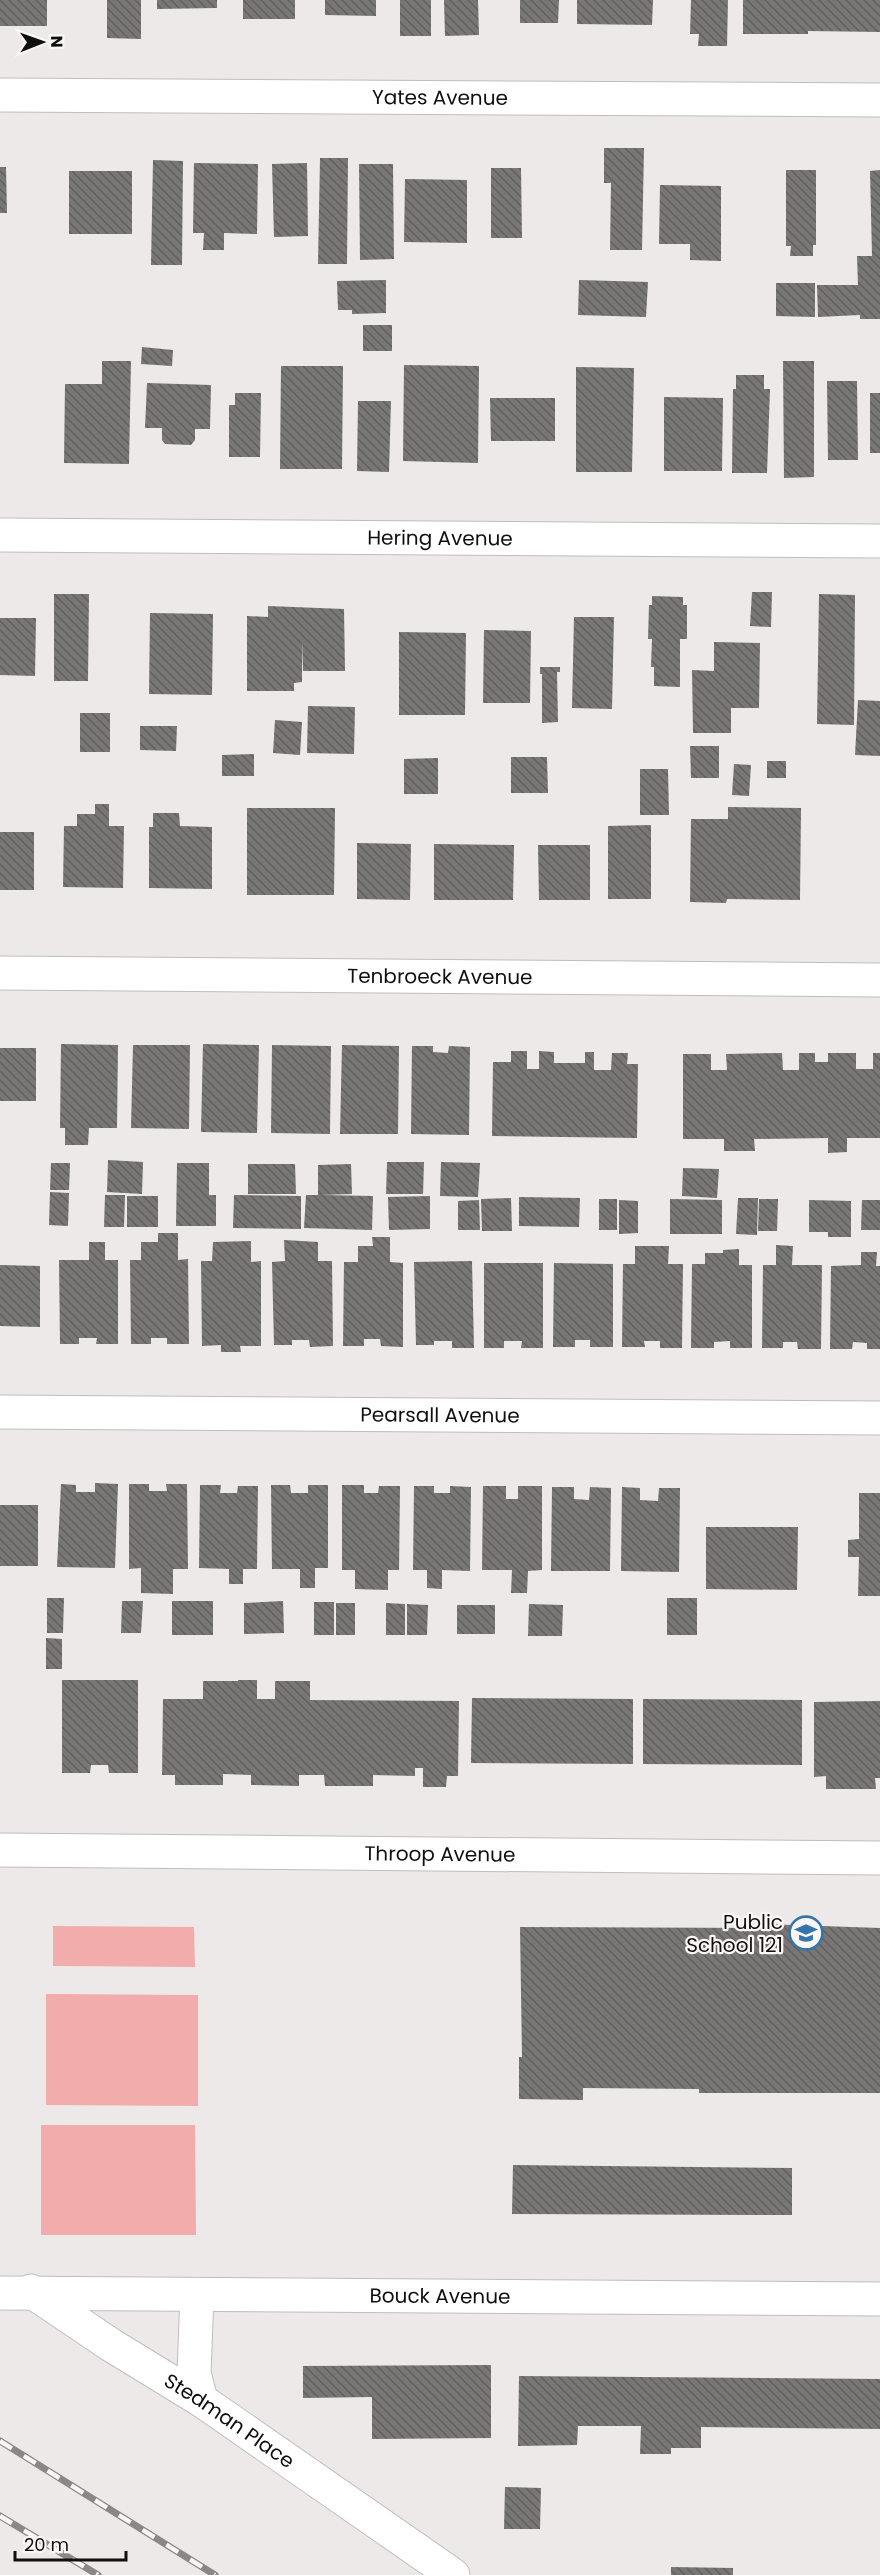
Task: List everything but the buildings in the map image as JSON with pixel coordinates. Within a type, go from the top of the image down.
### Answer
[{"type":"street","name":"Yates Avenue","points":[[0,94],[880,100]]},
{"type":"street","name":"Hering Avenue","points":[[0,535],[880,541]]},
{"type":"street","name":"Tenbroeck Avenue","points":[[0,974],[880,980]]},
{"type":"street","name":"Pearsall Avenue","points":[[0,1412],[880,1418]]},
{"type":"street","name":"Throop Avenue","points":[[0,1850],[880,1858]]},
{"type":"street","name":"Stedman Place","points":[[0,2273],[201,2400],[453,2575]]},
{"type":"street","name":"Bouck Avenue","points":[[0,2294],[880,2299]]},
{"type":"street","points":[[197,2295],[194,2373],[201,2400]]},
{"type":"shaded area","points":[[53,1926],[194,1927],[195,1967],[53,1966]]},
{"type":"shaded area","points":[[46,1994],[198,1995],[198,2106],[46,2105]]},
{"type":"shaded area","points":[[41,2125],[195,2125],[196,2235],[41,2235]]},
{"type":"railway","points":[[0,2441],[215,2575]]},
{"type":"railway","points":[[0,2516],[98,2575]]},
{"type":"place","name":"Public School 121","points":[[806,1933]]}]
